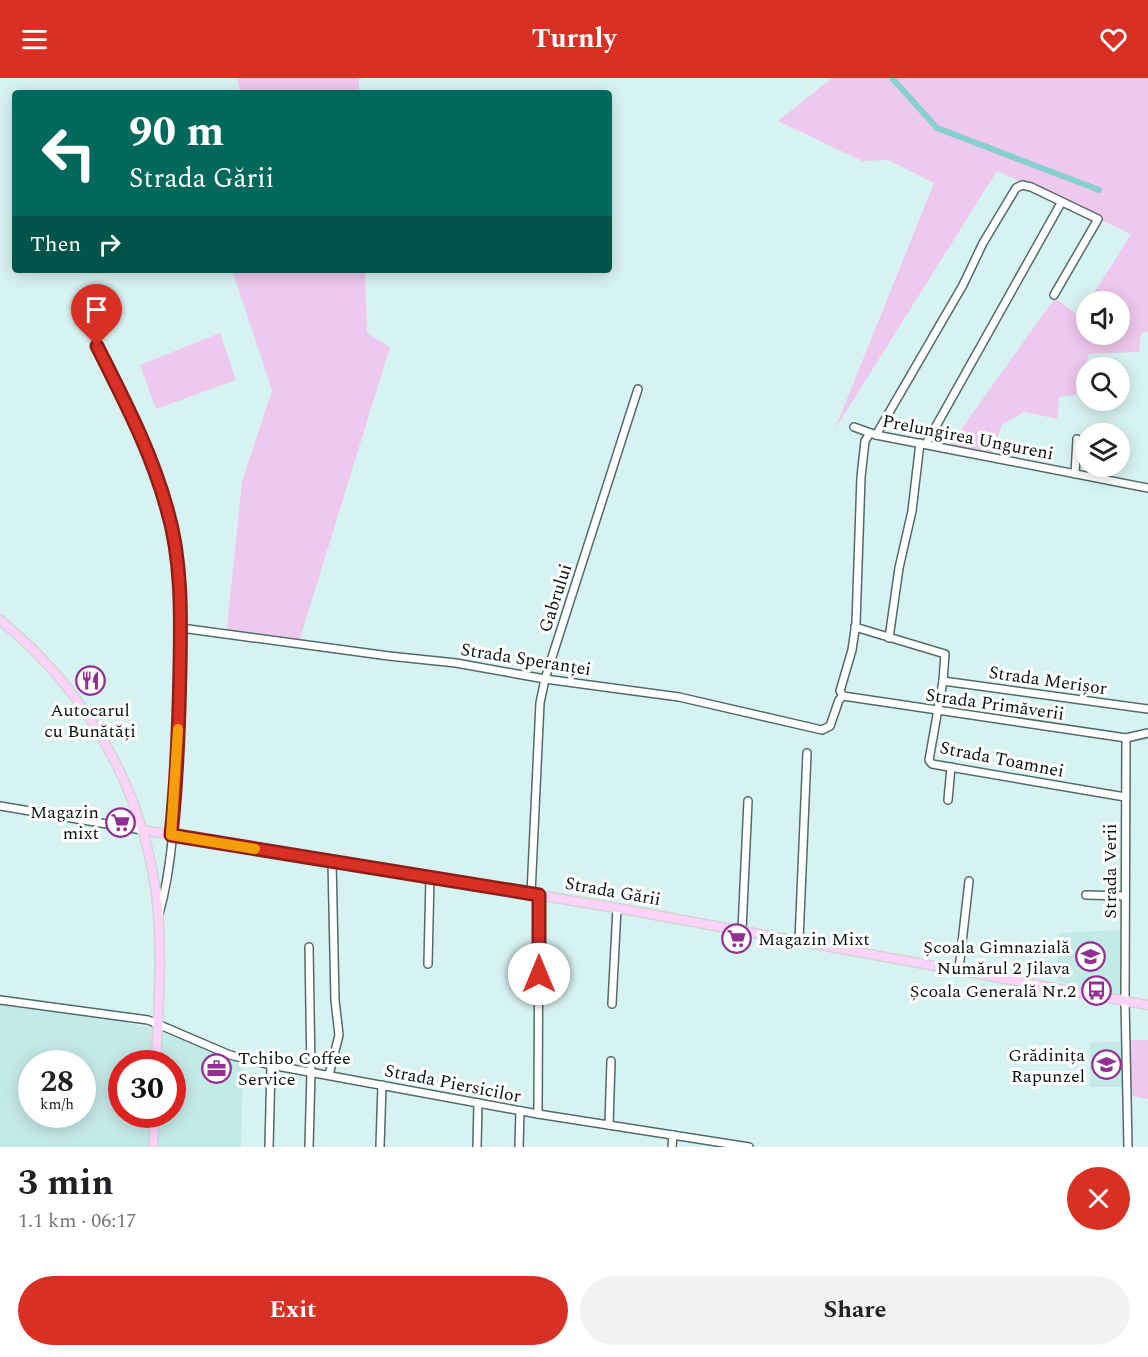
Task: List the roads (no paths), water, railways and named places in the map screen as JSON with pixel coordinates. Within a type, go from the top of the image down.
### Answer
[{"type":"main road","points":[[0,620],[45,662],[89,716],[116,764],[142,830],[152,869],[159,915],[156,1050]]},
{"type":"main road","name":"Strada Gării","points":[[142,830],[617,908],[1148,1005]]},
{"type":"main road","points":[[153,1147],[154,1128]]},
{"type":"street","name":"Strada Speranței","points":[[181,628],[456,663],[544,679],[679,697],[822,730],[830,726],[842,693],[852,650],[865,441],[873,434],[963,285],[1016,188],[1022,185],[1031,187],[1061,202]]},
{"type":"street","points":[[889,638],[899,568],[912,511],[923,443],[1061,202],[1098,219],[1054,295]]},
{"type":"street","points":[[97,346],[140,430],[160,483],[174,538],[181,628],[175,796],[165,891],[159,915]]},
{"type":"street","name":"Gabrului","points":[[538,1114],[535,895],[540,703],[544,679],[638,390]]},
{"type":"street","name":"Prelungirea Ungureni","points":[[854,427],[873,434],[1148,488]]},
{"type":"street","points":[[1075,474],[1076,456]]},
{"type":"street","name":"Strada Toamnei","points":[[855,627],[945,654],[944,681],[929,760],[932,764],[1125,797]]},
{"type":"street","name":"Strada Merișor","points":[[944,681],[1148,709]]},
{"type":"street","name":"Strada Primăverii","points":[[842,693],[938,711],[1126,738],[1148,733]]},
{"type":"street","name":"Strada Verii","points":[[1126,738],[1125,1001],[1128,1147]]},
{"type":"street","points":[[799,940],[807,753]]},
{"type":"street","points":[[948,800],[951,767]]},
{"type":"street","points":[[742,930],[748,801]]},
{"type":"street","name":"Strada Gării","points":[[0,806],[142,830]]},
{"type":"street","points":[[329,1075],[339,1035],[335,1000],[332,861]]},
{"type":"street","points":[[428,964],[430,877]]},
{"type":"street","points":[[959,969],[969,881]]},
{"type":"street","points":[[1086,895],[1125,896]]},
{"type":"street","points":[[612,1004],[617,908]]},
{"type":"street","points":[[309,947],[311,1072],[309,1147]]},
{"type":"street","name":"Strada Piersicilor","points":[[0,1000],[148,1020],[230,1055],[271,1065],[520,1111],[749,1147]]},
{"type":"street","points":[[609,1125],[611,1061]]},
{"type":"street","points":[[269,1147],[271,1065]]},
{"type":"street","points":[[380,1147],[382,1085]]},
{"type":"street","points":[[477,1147],[478,1103]]},
{"type":"street","points":[[519,1147],[520,1111]]},
{"type":"street","points":[[672,1147],[673,1135]]},
{"type":"waterway","points":[[892,78],[937,128],[1099,190]]},
{"type":"place","name":"Autocarul cu Bunătăți","points":[[90,681]]},
{"type":"place","name":"Magazin mixt","points":[[120,822]]},
{"type":"place","name":"Magazin Mixt","points":[[737,939]]},
{"type":"place","name":"Școala Gimnazială Numărul 2 Jilava","points":[[1091,957]]},
{"type":"place","name":"Școala Generală Nr.2","points":[[1097,991]]},
{"type":"place","name":"Grădinița Rapunzel","points":[[1106,1065]]},
{"type":"place","name":"Tchibo Coffee Service","points":[[217,1068]]}]
